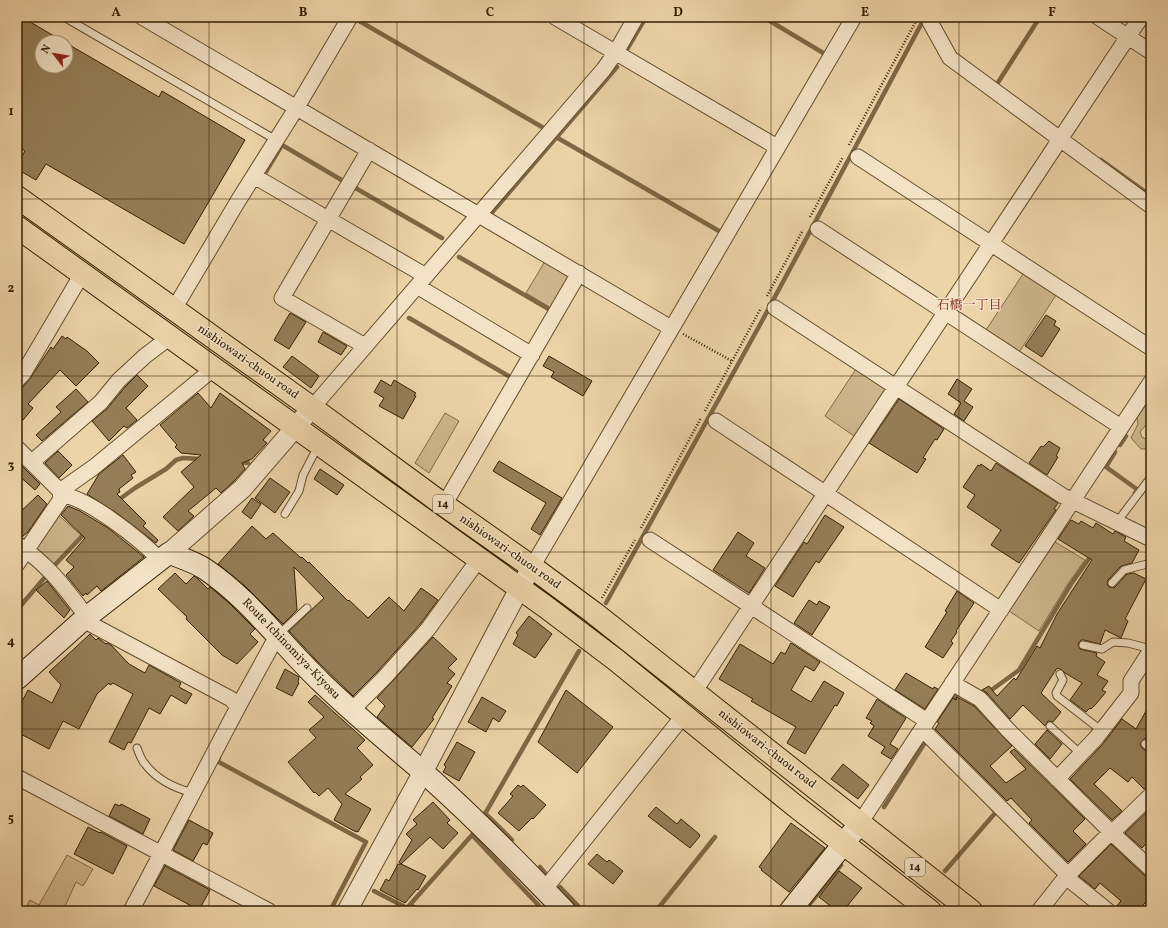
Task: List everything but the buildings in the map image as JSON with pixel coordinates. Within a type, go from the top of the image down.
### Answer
[{"type":"main road","name":"nishiowari-chuou road","points":[[17,197],[594,612],[971,911]]},
{"type":"main road","name":"nishiowari-chuou road","points":[[17,228],[546,607],[616,660],[844,844],[930,911]]},
{"type":"main road","points":[[17,679],[85,618],[165,556]]},
{"type":"main road","name":"Route Ichinomiya-Kiyosu","points":[[165,556],[204,568],[245,601],[317,678],[351,711],[423,772],[480,826],[565,911]]},
{"type":"main road","points":[[790,911],[860,823]]},
{"type":"street","points":[[142,17],[672,328]]},
{"type":"street","points":[[174,309],[350,17]]},
{"type":"street","points":[[556,17],[777,148]]},
{"type":"street","points":[[60,493],[78,499],[114,521],[165,556],[243,488],[604,69],[616,52],[636,17]]},
{"type":"street","points":[[347,911],[423,772],[519,589],[854,17]]},
{"type":"street","points":[[1098,17],[1151,52]]},
{"type":"street","points":[[694,692],[1140,17]]},
{"type":"street","points":[[924,19],[950,58],[1151,206]]},
{"type":"street","points":[[365,346],[282,298],[369,150]]},
{"type":"street","points":[[851,152],[1151,348]]},
{"type":"street","points":[[254,176],[328,220],[532,355]]},
{"type":"street","points":[[818,229],[1121,428]]},
{"type":"street","points":[[444,505],[579,273]]},
{"type":"street","points":[[17,380],[24,374],[82,274]]},
{"type":"street","points":[[775,308],[1056,491],[1151,539]]},
{"type":"street","points":[[32,462],[101,402],[119,380],[145,356],[170,337]]},
{"type":"street","points":[[60,493],[94,467],[213,369]]},
{"type":"street","points":[[860,823],[1151,382]]},
{"type":"street","points":[[716,421],[1001,610]]},
{"type":"street","points":[[17,448],[60,493],[61,499],[22,547],[17,564]]},
{"type":"street","points":[[643,535],[751,606],[925,725],[1067,876],[1108,911]]},
{"type":"street","points":[[22,547],[47,567],[61,582],[85,618],[231,699],[238,708]]},
{"type":"street","points":[[351,711],[384,678],[428,629],[479,559]]},
{"type":"street","points":[[130,911],[277,636]]},
{"type":"street","points":[[1057,779],[1102,731],[1132,692],[1131,681],[1151,649]]},
{"type":"street","points":[[952,683],[980,699],[1008,730],[1057,779],[1151,869]]},
{"type":"street","points":[[544,890],[684,715]]},
{"type":"street","points":[[17,777],[269,911]]},
{"type":"street","points":[[1038,911],[1067,876],[1111,832],[1151,796]]},
{"type":"lane","points":[[64,17],[276,140]]},
{"type":"lane","points":[[285,514],[299,490],[303,476],[319,444]]},
{"type":"lane","points":[[1117,522],[1151,477]]},
{"type":"lane","points":[[1112,583],[1124,570],[1151,563]]},
{"type":"lane","points":[[277,636],[307,608]]},
{"type":"lane","points":[[1083,645],[1102,649],[1113,642],[1128,642],[1151,649]]},
{"type":"lane","points":[[1060,674],[1063,680],[1056,693],[1057,696],[1102,731]]},
{"type":"lane","points":[[1050,726],[1081,754]]},
{"type":"lane","points":[[137,748],[144,764],[166,783],[183,790],[193,792]]},
{"type":"path","points":[[594,612],[643,535],[732,361],[851,152],[924,19]]},
{"type":"path","points":[[672,328],[732,361]]},
{"type":"shaded area","points":[[547,258],[572,273],[551,308],[526,293]]},
{"type":"shaded area","points":[[1025,271],[1058,292],[1018,354],[984,333]]},
{"type":"shaded area","points":[[858,366],[889,390],[857,438],[825,416]]},
{"type":"shaded area","points":[[1151,396],[1151,419],[1140,432],[1142,437],[1147,440],[1148,445],[1145,449],[1141,449],[1131,438],[1138,424],[1137,418]]},
{"type":"shaded area","points":[[445,413],[459,421],[429,473],[415,463]]},
{"type":"shaded area","points":[[57,514],[81,535],[52,566],[36,549]]},
{"type":"shaded area","points":[[1055,542],[1085,560],[1069,582],[1039,631],[1009,611]]},
{"type":"shaded area","points":[[67,855],[93,869],[83,886],[76,882],[63,911],[24,911],[30,900],[39,905]]},
{"type":"waterway","points":[[626,51],[646,17]]},
{"type":"waterway","points":[[763,17],[825,54]]},
{"type":"waterway","points":[[606,603],[762,321],[925,17]]},
{"type":"waterway","points":[[997,84],[1040,17]]},
{"type":"waterway","points":[[354,18],[542,127]]},
{"type":"waterway","points":[[489,216],[617,67]]},
{"type":"waterway","points":[[556,137],[719,231]]},
{"type":"waterway","points":[[264,175],[282,145],[345,182]]},
{"type":"waterway","points":[[1101,160],[1151,196]]},
{"type":"waterway","points":[[352,186],[442,238]]},
{"type":"waterway","points":[[459,257],[552,311]]},
{"type":"waterway","points":[[409,318],[512,378],[514,376]]},
{"type":"waterway","points":[[1120,445],[1126,436]]},
{"type":"waterway","points":[[1115,452],[1106,467],[1138,490],[1135,493]]},
{"type":"waterway","points":[[117,501],[166,469],[176,460],[183,458],[202,459]]},
{"type":"waterway","points":[[238,462],[248,463]]},
{"type":"waterway","points":[[53,567],[86,532]]},
{"type":"waterway","points":[[982,697],[1019,670],[1071,584],[1093,553]]},
{"type":"waterway","points":[[17,610],[46,576]]},
{"type":"waterway","points":[[482,819],[579,651]]},
{"type":"waterway","points":[[951,703],[959,691]]},
{"type":"waterway","points":[[939,719],[946,709]]},
{"type":"waterway","points":[[884,807],[926,741],[929,744]]},
{"type":"waterway","points":[[219,758],[217,761],[366,842],[330,911]]},
{"type":"waterway","points":[[945,871],[996,812],[993,809]]},
{"type":"waterway","points":[[485,813],[512,840]]},
{"type":"waterway","points":[[476,828],[472,835],[544,911]]},
{"type":"waterway","points":[[374,891],[407,908],[472,835]]},
{"type":"waterway","points":[[656,911],[715,837]]},
{"type":"waterway","points":[[804,911],[841,865]]},
{"type":"waterway","points":[[540,867],[545,873]]},
{"type":"waterway","points":[[560,887],[583,911]]},
{"type":"waterway","points":[[410,905],[421,911]]},
{"type":"district","name":"石橋一丁目","points":[[969,306]]}]
